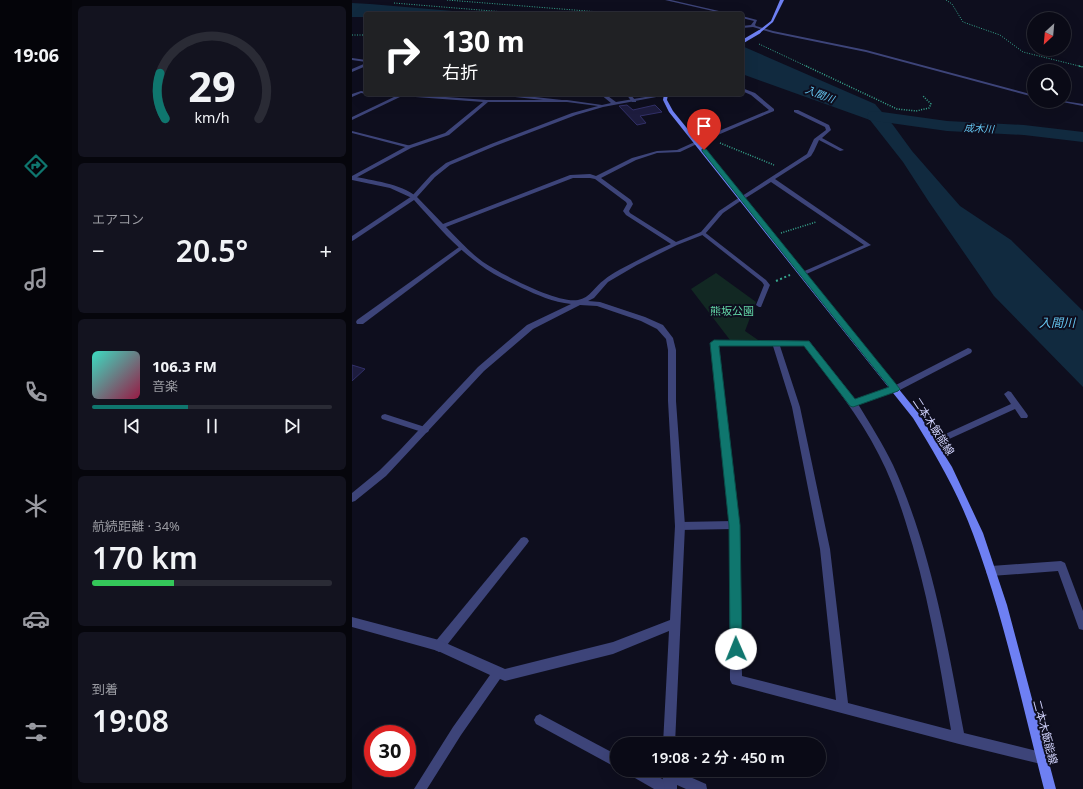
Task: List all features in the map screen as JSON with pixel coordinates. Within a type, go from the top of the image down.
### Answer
[{"type":"main road","points":[[744,41],[772,21],[782,0]]},
{"type":"main road","name":"二本木飯能線","points":[[666,96],[666,103],[671,111],[916,416],[949,470],[978,533],[1002,605],[1050,789]]},
{"type":"street","points":[[667,0],[721,12]]},
{"type":"street","points":[[744,18],[756,21],[753,26]]},
{"type":"street","points":[[744,27],[753,26],[761,30],[860,49],[1027,94]]},
{"type":"street","points":[[352,59],[364,62]]},
{"type":"street","points":[[352,71],[364,63]]},
{"type":"street","points":[[597,178],[634,159],[657,152],[678,151],[772,110],[753,94],[744,90]]},
{"type":"street","points":[[352,96],[361,92],[364,93]]},
{"type":"street","points":[[352,119],[400,96]]},
{"type":"street","points":[[416,96],[487,101],[567,101]]},
{"type":"street","points":[[516,96],[603,106]]},
{"type":"street","points":[[605,96],[615,104]]},
{"type":"street","points":[[630,96],[634,101]]},
{"type":"street","points":[[352,239],[414,197],[433,176],[448,164],[574,114],[603,106],[661,96]]},
{"type":"street","points":[[352,178],[409,147],[447,134],[487,101]]},
{"type":"street","points":[[1071,103],[1083,105]]},
{"type":"street","points":[[352,498],[383,473],[481,369],[530,327],[592,296],[606,281],[616,274],[675,244],[702,233],[715,217],[732,204],[809,155],[818,138],[829,130],[827,126],[796,111]]},
{"type":"street","points":[[352,132],[409,147]]},
{"type":"street","points":[[818,138],[842,150]]},
{"type":"street","points":[[442,226],[572,176],[590,176],[597,178],[629,201],[630,204],[626,211],[628,214],[675,244]]},
{"type":"street","points":[[352,178],[405,191],[414,197],[462,247],[481,263],[516,283],[562,301],[598,304],[643,319],[660,327],[669,338],[672,350],[672,401],[680,526],[669,737]]},
{"type":"street","points":[[771,179],[868,245],[801,273]]},
{"type":"street","points":[[702,233],[764,281],[767,285],[759,305]]},
{"type":"street","points":[[360,322],[462,247]]},
{"type":"street","points":[[959,738],[935,614],[920,550],[892,471],[853,403],[806,343],[714,343],[734,525],[736,680],[959,738],[1042,758]]},
{"type":"street","points":[[776,344],[796,407],[825,549],[843,708]]},
{"type":"street","points":[[853,403],[895,389],[968,351]]},
{"type":"street","points":[[1008,394],[1024,416]]},
{"type":"street","points":[[933,443],[1016,405]]},
{"type":"street","points":[[385,417],[425,430]]},
{"type":"street","points":[[680,526],[734,525]]},
{"type":"street","points":[[439,646],[524,541]]},
{"type":"street","points":[[991,571],[1061,566],[1083,625]]},
{"type":"street","points":[[352,622],[439,646],[505,676],[612,648],[675,623]]},
{"type":"street","points":[[420,789],[457,731],[498,673]]},
{"type":"street","points":[[540,720],[610,758]]},
{"type":"street","points":[[645,777],[667,789]]},
{"type":"street","points":[[669,777],[671,789]]},
{"type":"street","points":[[678,777],[701,789]]},
{"type":"path","points":[[447,0],[600,12]]},
{"type":"path","points":[[946,0],[952,4],[963,22],[1000,35],[1023,52],[1083,67]]},
{"type":"path","points":[[394,3],[504,12]]},
{"type":"path","points":[[352,35],[364,35]]},
{"type":"path","points":[[756,43],[897,109],[916,111],[929,108],[931,104],[923,96]]},
{"type":"path","points":[[706,138],[785,170]]},
{"type":"path","points":[[772,236],[828,218]]},
{"type":"path","points":[[767,285],[801,273]]},
{"type":"green space","name":"熊坂公園","points":[[716,273],[756,302],[745,331],[758,340],[730,340],[691,289]]},
{"type":"water","points":[[352,3],[464,12],[364,12],[364,17],[352,17]]},
{"type":"water","name":"入間川","points":[[744,47],[875,104],[912,151],[960,206],[1011,240],[1083,311],[1083,387],[994,296],[903,162],[870,120],[744,75]]},
{"type":"building","points":[[627,105],[633,110],[655,105],[662,112],[640,116],[646,123],[637,125],[619,106]]},
{"type":"building","points":[[352,365],[365,369],[352,381]]},
{"type":"waterway","name":"成木川","points":[[875,116],[947,126],[1024,130],[1083,137]]},
{"type":"route","points":[[704,150],[895,389],[853,403],[806,343],[714,343],[734,525],[736,649]]}]
